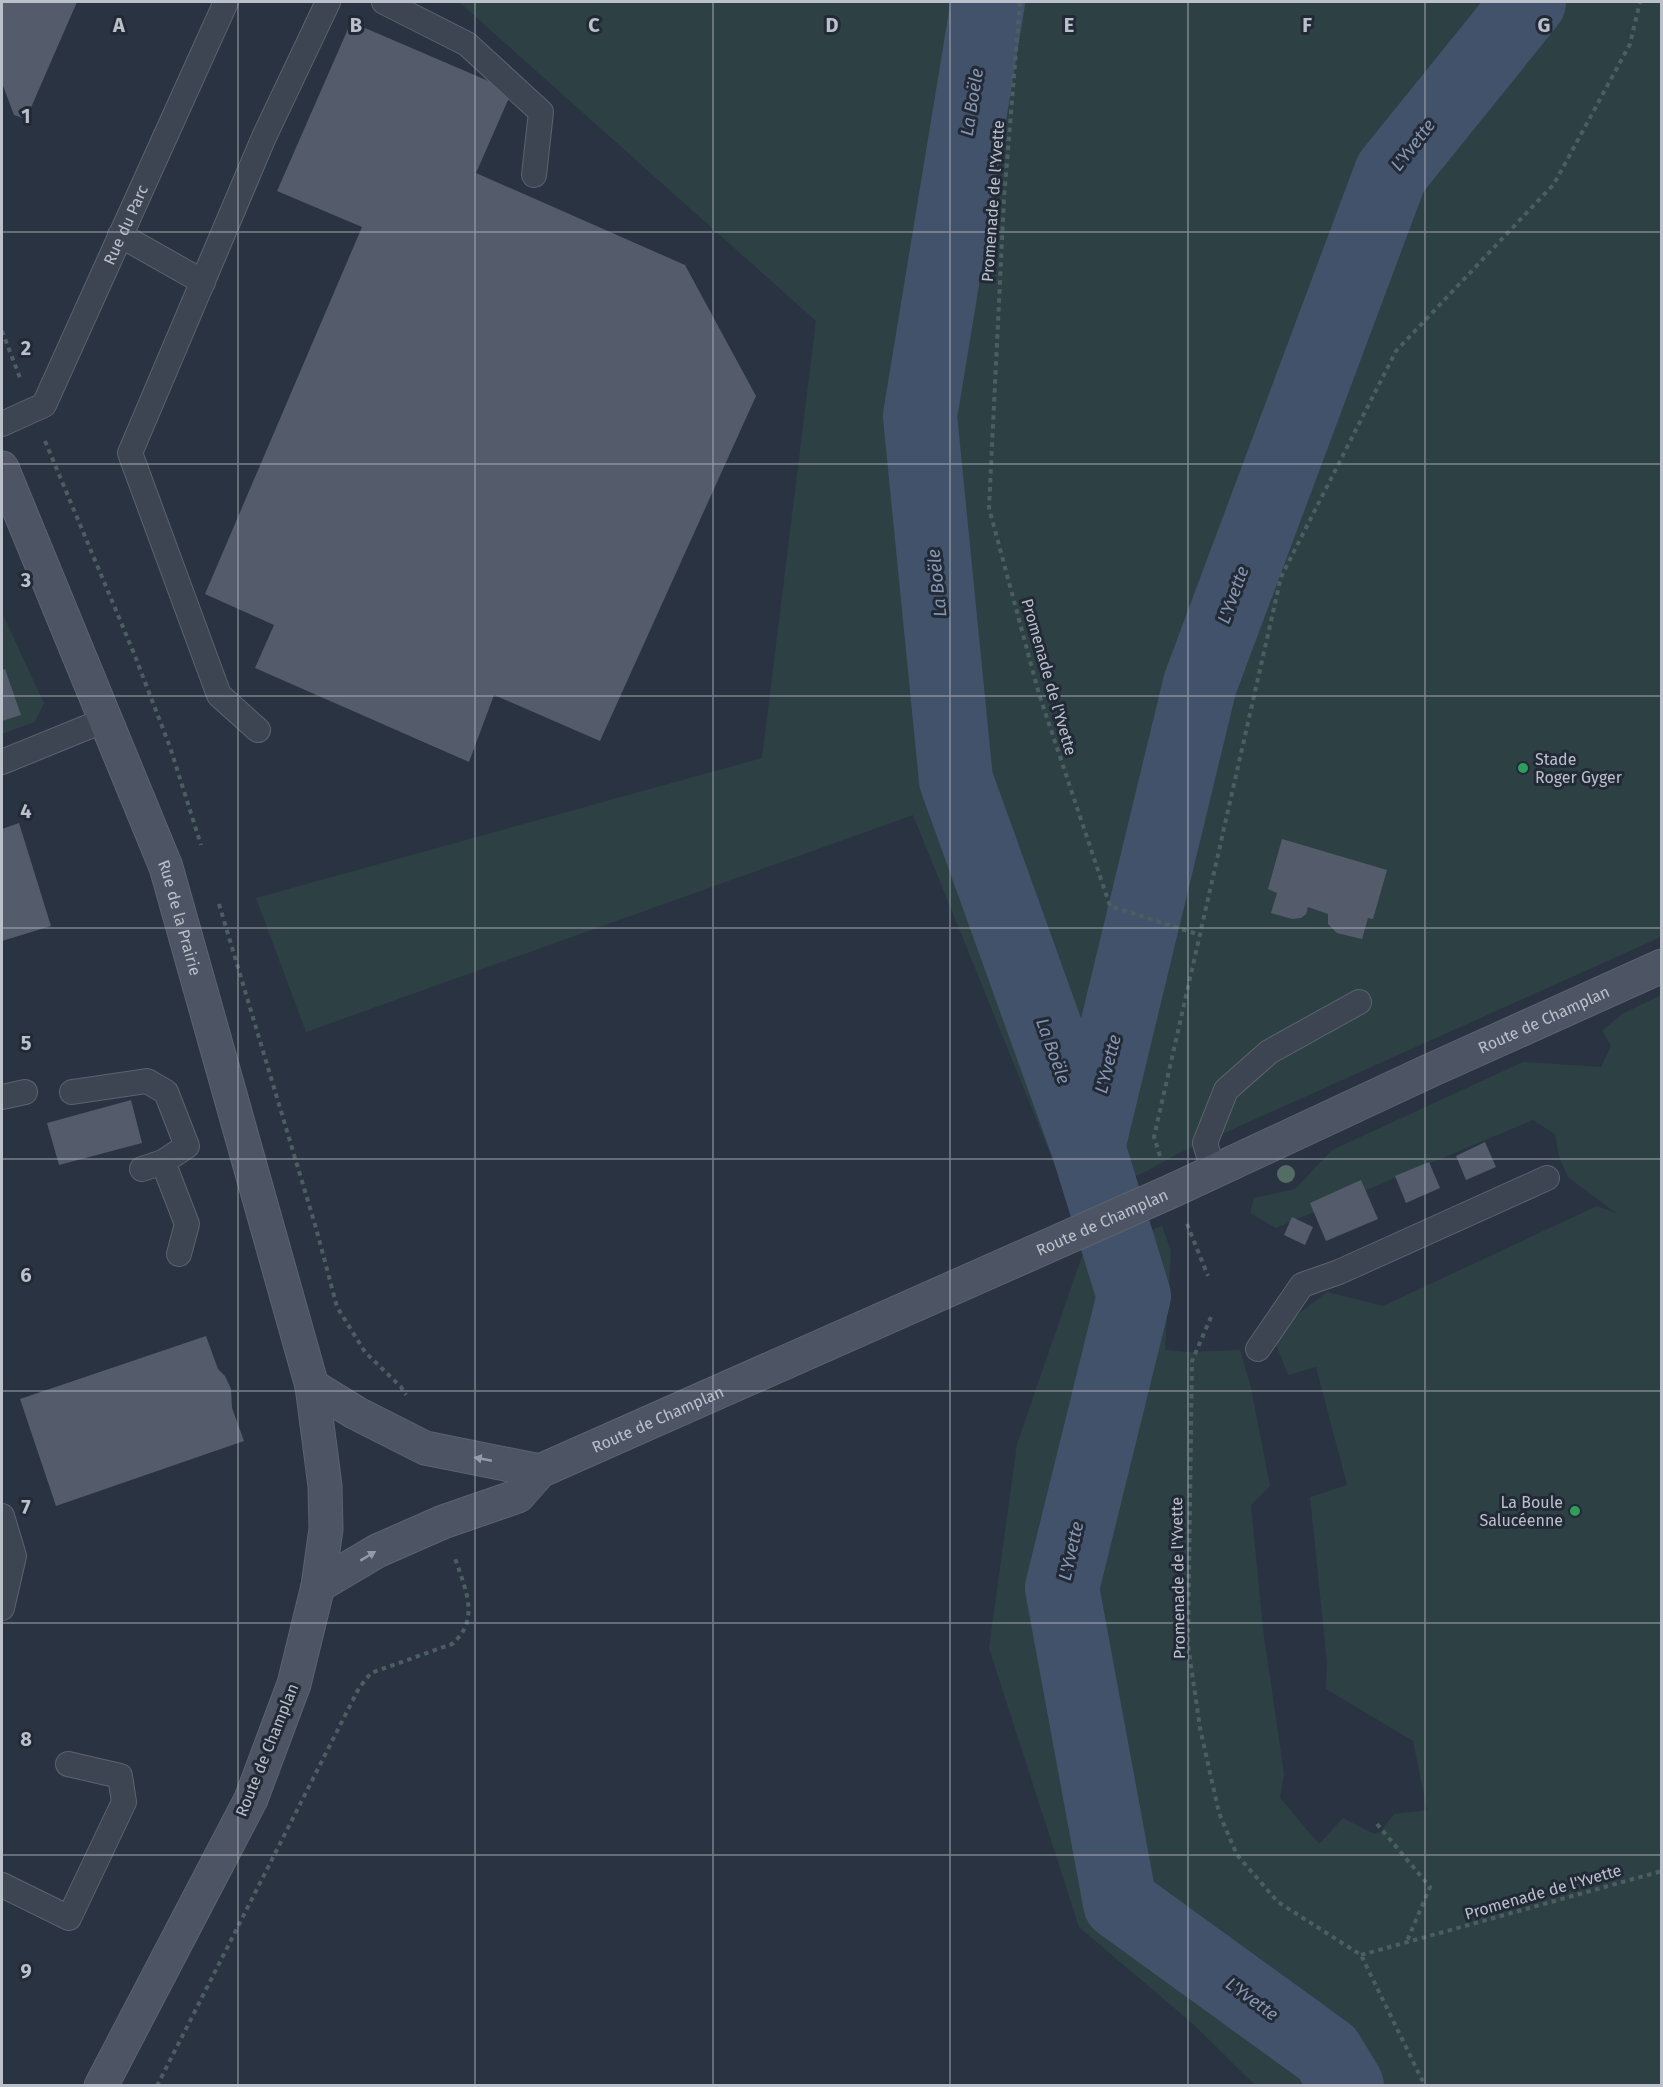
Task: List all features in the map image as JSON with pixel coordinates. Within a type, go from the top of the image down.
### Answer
[{"type":"street","name":"Rue de la Prairie","points":[[2,468],[166,867],[312,1386]]},
{"type":"street","name":"Route de Champlan","points":[[540,1471],[1068,1235],[1174,1190],[1213,1170],[1662,966]]},
{"type":"street","points":[[312,1386],[356,1413],[425,1448],[540,1471]]},
{"type":"street","name":"Route de Champlan","points":[[101,2085],[251,1799],[294,1684],[318,1586],[326,1529],[325,1486],[312,1386]]},
{"type":"street","points":[[318,1586],[377,1551],[443,1522],[518,1496],[540,1471]]},
{"type":"lane","name":"Rue du Parc","points":[[2,424],[44,405],[226,2]]},
{"type":"lane","points":[[258,729],[219,695],[130,453],[264,137],[328,2]]},
{"type":"lane","points":[[384,2],[467,44],[541,112],[534,175]]},
{"type":"lane","points":[[120,236],[203,282]]},
{"type":"lane","points":[[2,762],[105,720]]},
{"type":"lane","points":[[1213,1170],[1206,1143],[1226,1090],[1269,1052],[1359,1002]]},
{"type":"lane","points":[[72,1092],[147,1081],[166,1092],[187,1146],[153,1166],[187,1224],[179,1254]]},
{"type":"lane","points":[[1258,1349],[1302,1285],[1339,1272],[1547,1178]]},
{"type":"lane","points":[[2,1516],[14,1556],[2,1608]]},
{"type":"lane","points":[[2,1885],[69,1918],[124,1802],[120,1776],[68,1764]]},
{"type":"path","name":"Promenade de l'Yvette","points":[[1020,2],[1004,199],[989,508],[1039,694],[1110,906],[1200,935]]},
{"type":"path","points":[[1208,1276],[1164,1170],[1154,1137],[1281,577],[1396,351],[1554,184],[1630,44],[1640,2]]},
{"type":"path","name":"Promenade de l'Yvette","points":[[1211,1317],[1192,1361],[1188,1645],[1200,1728],[1219,1813],[1237,1855],[1278,1902],[1361,1954],[1662,1871]]},
{"type":"path","points":[[157,2085],[359,1688],[371,1673],[452,1644],[462,1635],[469,1621],[467,1596],[443,1522]]},
{"type":"path","points":[[1377,1824],[1430,1887],[1407,1942]]},
{"type":"path","points":[[1361,1954],[1425,2085]]},
{"type":"green space","points":[[459,2],[1661,2],[1661,937],[1175,1155],[1147,1171],[1068,1206],[1058,1173],[913,815],[306,1032],[256,898],[762,758],[816,321]]},
{"type":"green space","points":[[2,613],[44,703],[35,722],[2,734],[2,721],[20,714],[5,669],[2,670]]},
{"type":"green space","points":[[1661,995],[1661,2085],[1255,2085],[1193,2024],[1079,1927],[989,1648],[1017,1444],[1082,1256],[1162,1226],[1171,1251],[1165,1350],[1189,1352],[1240,1350],[1251,1388],[1270,1486],[1251,1505],[1263,1629],[1284,1774],[1280,1798],[1319,1844],[1343,1818],[1374,1834],[1380,1832],[1394,1814],[1427,1810],[1413,1741],[1326,1689],[1327,1663],[1310,1497],[1347,1485],[1316,1367],[1288,1375],[1275,1342],[1288,1322],[1327,1292],[1383,1306],[1597,1206],[1616,1213],[1568,1177],[1559,1157],[1555,1134],[1533,1120],[1276,1228],[1250,1213],[1254,1198],[1295,1189],[1332,1150],[1523,1062],[1601,1067],[1611,1046],[1602,1031],[1622,1014]]},
{"type":"building","points":[[2,2],[77,2],[26,119],[14,115],[2,83]]},
{"type":"building","points":[[351,22],[512,91],[476,173],[685,265],[756,396],[600,741],[494,695],[469,762],[255,668],[274,625],[205,594],[362,227],[277,191]]},
{"type":"building","points":[[5,669],[21,715],[2,721],[2,670]]},
{"type":"building","points":[[19,823],[51,926],[2,941],[2,829]]},
{"type":"building","points":[[1282,839],[1387,870],[1373,919],[1368,918],[1362,939],[1337,933],[1328,924],[1328,914],[1308,907],[1306,914],[1301,918],[1292,919],[1271,913],[1277,893],[1268,889]]},
{"type":"building","points":[[131,1100],[142,1143],[59,1165],[47,1123]]},
{"type":"building","points":[[1485,1142],[1496,1167],[1466,1180],[1456,1156]]},
{"type":"building","points":[[1429,1162],[1440,1188],[1406,1203],[1395,1176]]},
{"type":"building","points":[[1361,1180],[1378,1219],[1326,1241],[1310,1203]]},
{"type":"building","points":[[1292,1217],[1313,1227],[1305,1245],[1284,1235]]},
{"type":"building","points":[[206,1336],[218,1369],[225,1376],[231,1389],[232,1408],[244,1441],[56,1506],[20,1399]]},
{"type":"waterway","name":"La Boële","points":[[988,2],[920,416],[956,780],[1088,1147],[1134,1296],[1062,1588],[1120,1903],[1327,2053],[1347,2086]]},
{"type":"waterway","name":"L'Yvette","points":[[1088,1147],[1200,684],[1391,173],[1529,2]]},
{"type":"place","name":"Stade Roger Gyger","points":[[1523,768]]},
{"type":"place","name":"La Boule Salucéenne","points":[[1575,1511]]}]
